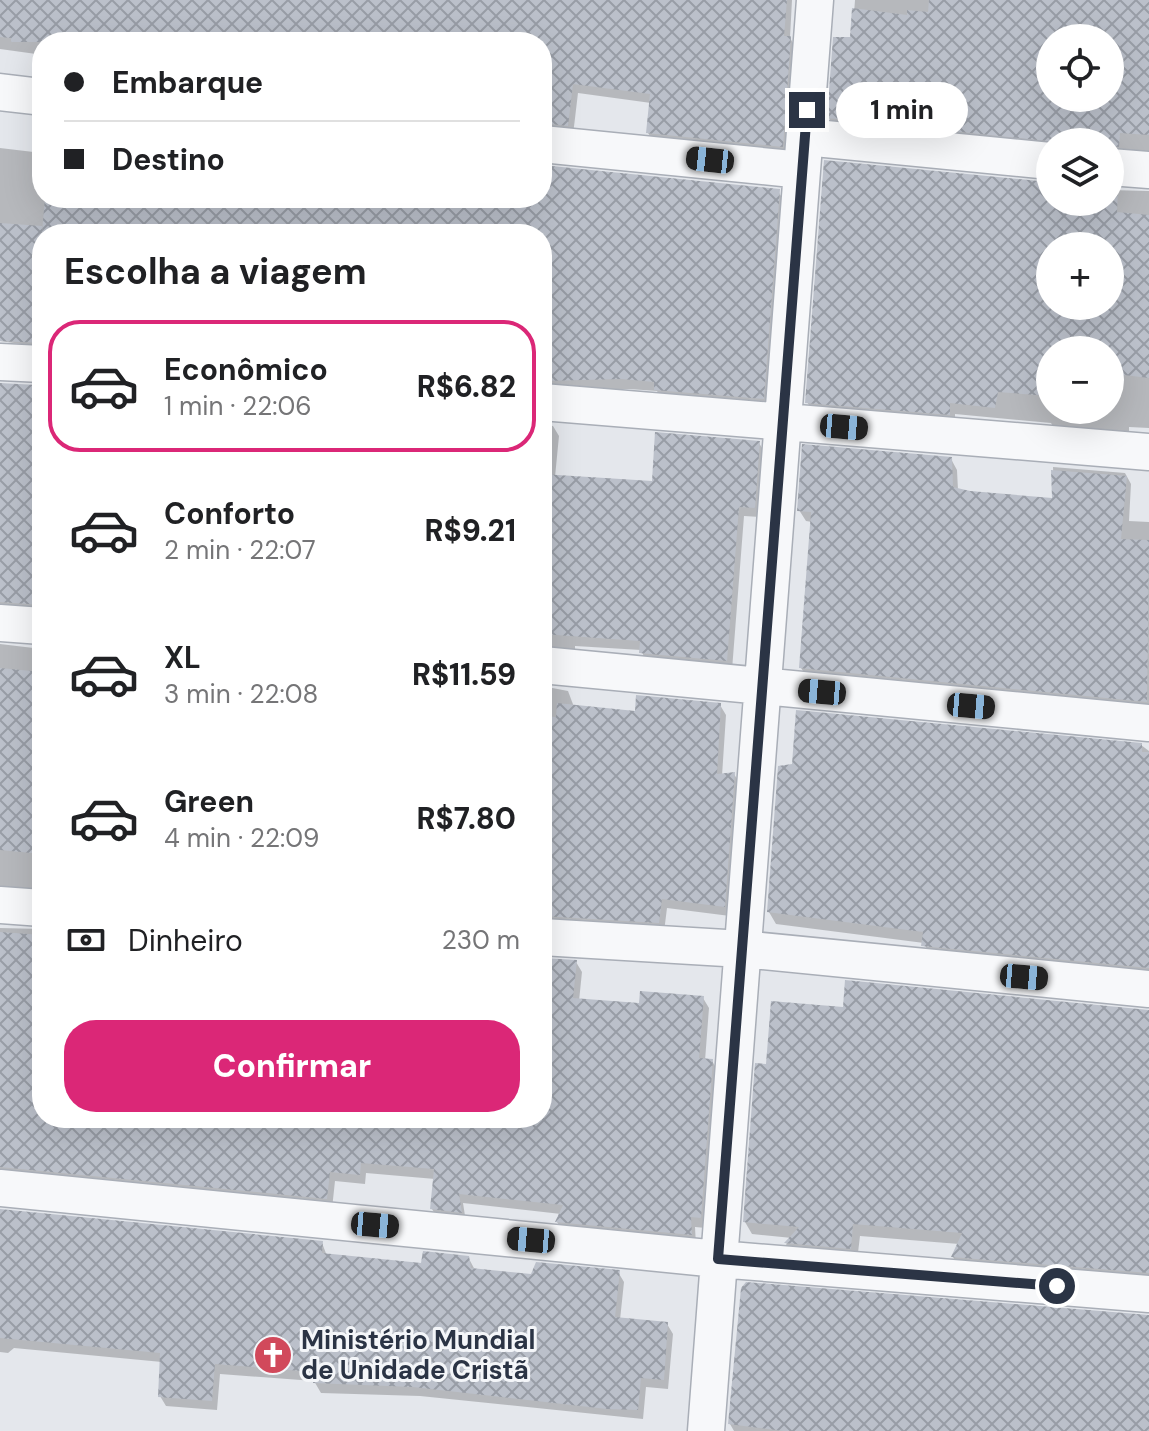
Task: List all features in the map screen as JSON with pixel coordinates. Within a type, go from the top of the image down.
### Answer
[{"type":"street","points":[[706,1431],[815,0]]},
{"type":"street","points":[[0,92],[32,96]]},
{"type":"street","points":[[552,144],[1036,161]]},
{"type":"street","points":[[1124,168],[1149,170]]},
{"type":"street","points":[[0,362],[32,364]]},
{"type":"street","points":[[552,403],[1149,452]]},
{"type":"street","points":[[0,623],[32,625]]},
{"type":"street","points":[[552,666],[1149,723]]},
{"type":"street","points":[[0,905],[32,907]]},
{"type":"street","points":[[552,938],[742,949],[1149,989]]},
{"type":"street","points":[[0,1188],[718,1259],[1149,1294]]},
{"type":"building","points":[[0,0],[787,0],[784,36],[791,36],[783,147],[646,133],[650,94],[573,84],[568,126],[552,124],[552,32],[32,32],[32,42],[11,42],[11,38],[0,37]]},
{"type":"building","points":[[929,0],[1149,0],[1149,135],[1124,133],[1124,128],[1036,128],[1036,140],[827,118],[833,37],[850,37],[852,8],[907,15],[907,10],[928,12]]},
{"type":"building","points":[[824,160],[1036,181],[1036,216],[1124,216],[1124,213],[1149,215],[1149,378],[1124,375],[1124,336],[1036,336],[1036,395],[998,392],[995,408],[950,403],[950,415],[805,403]]},
{"type":"building","points":[[552,166],[780,189],[764,399],[654,390],[654,382],[622,379],[552,381],[552,224],[43,224],[44,208],[552,208]]},
{"type":"building","points":[[0,223],[32,225],[32,343],[0,341]]},
{"type":"building","points":[[0,383],[32,385],[32,604],[0,602]]},
{"type":"building","points":[[655,432],[760,441],[755,508],[739,507],[727,661],[639,653],[640,641],[552,635],[552,475],[652,481]]},
{"type":"building","points":[[802,444],[952,457],[953,487],[970,491],[1052,498],[1051,470],[1127,476],[1121,539],[1149,540],[1147,702],[799,668],[811,512],[797,511]]},
{"type":"building","points":[[0,668],[32,671],[32,853],[0,850]]},
{"type":"building","points":[[636,695],[721,703],[717,774],[735,772],[725,907],[662,899],[659,923],[552,917],[552,717],[556,717],[557,703],[635,711]]},
{"type":"building","points":[[796,710],[1142,743],[1142,752],[1149,752],[1149,968],[921,946],[923,932],[767,912],[778,766],[792,764]]},
{"type":"building","points":[[0,932],[32,934],[32,1128],[552,1128],[552,959],[577,960],[573,998],[639,1003],[640,991],[704,996],[699,1058],[713,1059],[701,1218],[691,1217],[692,1235],[555,1222],[563,1205],[459,1194],[462,1213],[430,1209],[434,1169],[361,1163],[360,1175],[330,1172],[327,1199],[0,1167]]},
{"type":"building","points":[[845,980],[1149,1010],[1149,1273],[951,1257],[962,1233],[853,1224],[851,1249],[784,1243],[799,1227],[743,1222],[755,1063],[766,1064],[771,1001],[843,1007]]},
{"type":"building","points":[[0,1209],[323,1241],[322,1253],[421,1263],[423,1251],[469,1256],[471,1268],[531,1274],[536,1262],[620,1270],[615,1317],[668,1322],[664,1380],[641,1378],[638,1410],[607,1409],[413,1387],[313,1383],[314,1372],[215,1364],[212,1401],[158,1397],[160,1353],[0,1338]]},
{"type":"building","points":[[746,1282],[1149,1315],[1149,1431],[784,1431],[728,1424],[741,1288]]},
{"type":"place","name":"Ministério Mundial de Unidade Cristã","points":[[273,1355]]},
{"type":"route","points":[[807,110],[718,1259],[1057,1286]]}]
